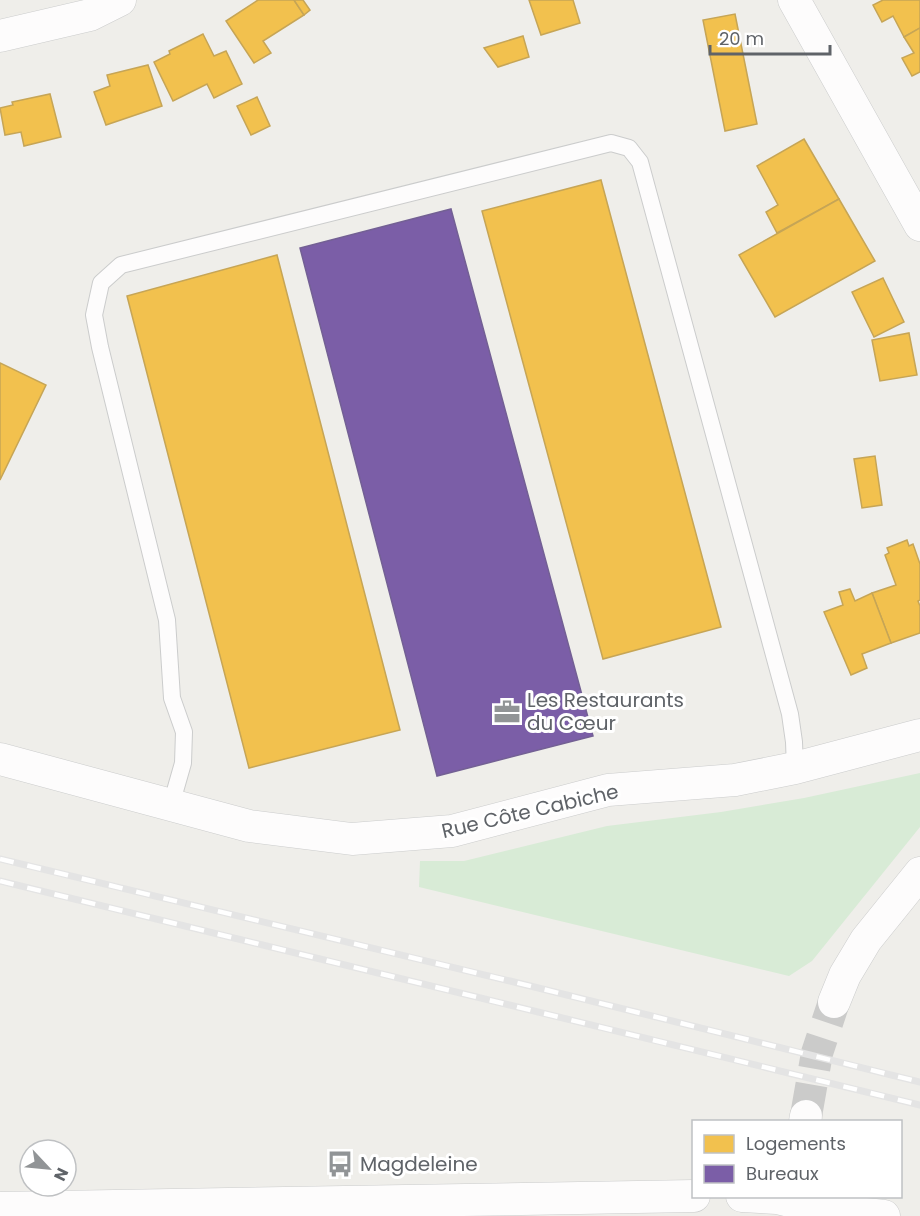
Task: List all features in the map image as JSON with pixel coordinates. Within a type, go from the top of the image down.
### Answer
[{"type":"street","points":[[0,36],[35,14],[90,15],[120,0]]},
{"type":"street","points":[[794,0],[920,225]]},
{"type":"street","name":"Rue Côte Cabiche","points":[[0,759],[249,826],[352,839],[452,831],[608,790],[735,780],[795,768],[920,735]]},
{"type":"street","points":[[834,1002],[845,975],[866,940],[920,873]]},
{"type":"street","points":[[0,1208],[442,1208],[692,1196]]},
{"type":"street","points":[[781,1198],[828,1210],[884,1216]]},
{"type":"lane","points":[[171,805],[183,764],[184,732],[172,698],[167,620],[94,315],[101,283],[121,265],[611,143],[629,148],[640,162],[790,714],[795,742],[795,768]]},
{"type":"green space","points":[[920,773],[920,827],[812,961],[789,976],[419,887],[420,861],[464,861],[607,826],[721,812],[804,798]]},
{"type":"building: Logements","points":[[258,0],[294,0],[304,15],[263,41],[271,53],[254,63],[226,21]]},
{"type":"building: Logements","points":[[294,0],[303,0],[310,10],[304,15]]},
{"type":"building: Logements","points":[[529,0],[573,0],[580,23],[541,35]]},
{"type":"building: Logements","points":[[883,0],[920,0],[920,28],[904,37],[893,16],[882,22],[873,5]]},
{"type":"building: Logements","points":[[735,14],[757,124],[725,131],[703,20]]},
{"type":"building: Logements","points":[[920,28],[920,72],[912,76],[902,58],[914,53],[904,37]]},
{"type":"building: Logements","points":[[203,34],[214,56],[226,51],[242,84],[214,98],[207,84],[173,101],[154,62],[170,54],[169,51]]},
{"type":"building: Logements","points":[[523,36],[529,57],[498,67],[484,48]]},
{"type":"building: Logements","points":[[148,65],[162,106],[106,125],[94,92],[110,86],[107,75]]},
{"type":"building: Logements","points":[[50,94],[61,137],[24,146],[21,132],[5,135],[0,108],[13,105],[12,102]]},
{"type":"building: Logements","points":[[257,97],[270,126],[251,135],[237,106]]},
{"type":"building: Logements","points":[[804,139],[839,199],[777,233],[766,212],[778,205],[757,166]]},
{"type":"building: Logements","points":[[601,180],[721,627],[603,659],[482,211]]},
{"type":"building: Logements","points":[[839,199],[875,261],[775,317],[739,255]]},
{"type":"building: Logements","points":[[277,255],[400,730],[249,768],[127,296]]},
{"type":"building: Logements","points":[[883,278],[904,322],[874,337],[852,292]]},
{"type":"building: Logements","points":[[909,333],[917,375],[880,381],[872,340]]},
{"type":"building: Logements","points":[[0,363],[46,385],[0,480]]},
{"type":"building: Logements","points":[[875,456],[882,505],[862,508],[854,459]]},
{"type":"building: Logements","points":[[907,540],[909,546],[913,544],[920,564],[920,600],[918,601],[920,633],[891,643],[872,593],[896,585],[885,555],[889,553],[887,548]]},
{"type":"building: Logements","points":[[850,589],[855,601],[872,593],[891,643],[862,654],[867,668],[851,675],[824,612],[843,605],[839,592]]},
{"type":"building: Bureaux","points":[[451,209],[593,736],[437,776],[300,248]]},
{"type":"tunnel","points":[[806,1116],[817,1053],[834,1002]]},
{"type":"railway","points":[[0,859],[920,1082]]},
{"type":"railway","points":[[0,881],[920,1105]]},
{"type":"place","name":"Les Restaurants du Cœur","points":[[507,712]]},
{"type":"place","name":"Magdeleine","points":[[340,1164]]}]
